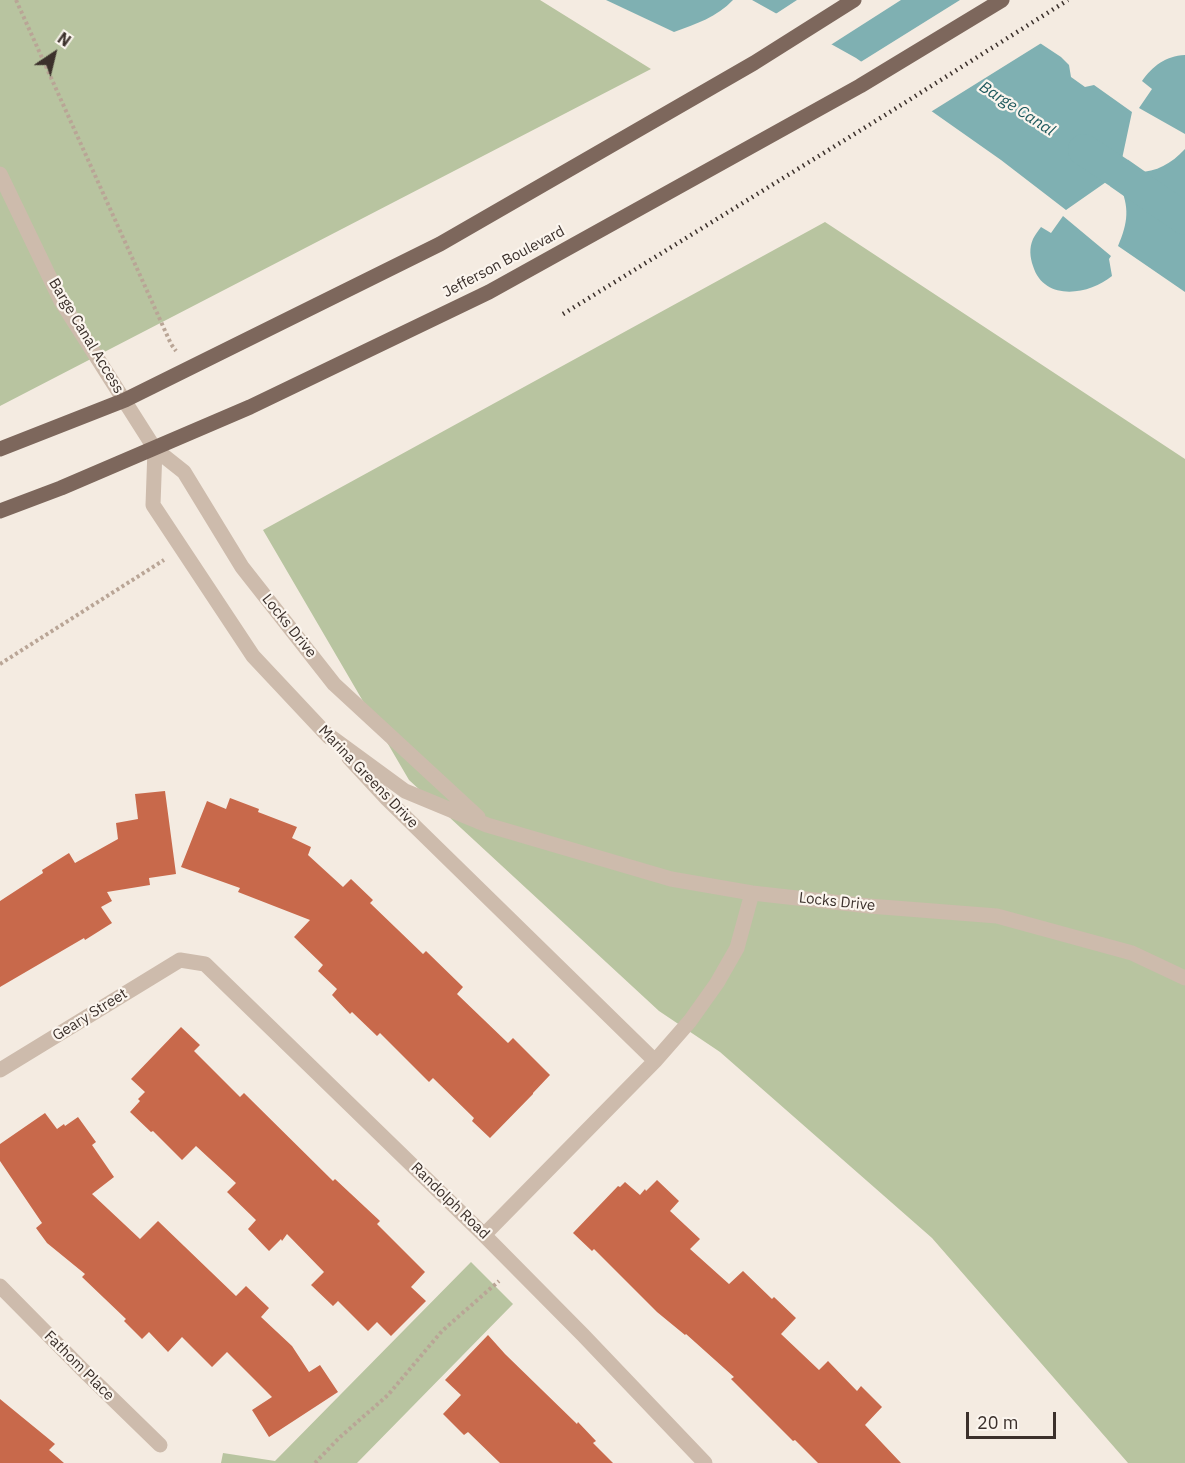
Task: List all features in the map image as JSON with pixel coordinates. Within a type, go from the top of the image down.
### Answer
[{"type":"main road","points":[[0,449],[125,400],[440,244],[754,63],[854,0]]},
{"type":"main road","name":"Jefferson Boulevard","points":[[0,511],[155,449],[250,407],[489,292],[860,86],[1002,0]]},
{"type":"street","name":"Barge Canal Access","points":[[0,174],[61,301],[125,400]]},
{"type":"street","name":"Locks Drive","points":[[125,400],[155,449],[184,472],[242,567],[334,684],[487,825]]},
{"type":"street","name":"Marina Greens Drive","points":[[155,449],[153,505],[253,656],[387,799],[655,1061]]},
{"type":"street","name":"Locks Drive","points":[[323,731],[405,791],[487,825],[671,879],[752,893],[869,906],[997,916],[1132,953],[1185,978]]},
{"type":"street","points":[[484,1235],[655,1061],[690,1022],[717,983],[737,948],[752,893]]},
{"type":"street","name":"Geary Street","points":[[0,1070],[180,960]]},
{"type":"street","name":"Randolph Road","points":[[180,960],[205,964],[484,1235],[705,1463]]},
{"type":"street","name":"Fathom Place","points":[[0,1286],[160,1445]]},
{"type":"path","points":[[16,0],[171,344],[188,369]]},
{"type":"path","points":[[0,664],[182,549]]},
{"type":"path","points":[[315,1463],[339,1438],[388,1395],[442,1331],[515,1266]]},
{"type":"green space","points":[[0,0],[540,0],[651,69],[0,406]]},
{"type":"green space","points":[[825,222],[1185,459],[1185,1463],[1128,1463],[932,1238],[720,1052],[659,1011],[409,780],[263,530]]},
{"type":"green space","points":[[471,1262],[513,1304],[357,1463],[221,1463],[223,1453],[275,1461]]},
{"type":"water","points":[[606,0],[733,0],[713,15],[674,32]]},
{"type":"water","points":[[752,0],[975,0],[1061,57],[1069,65],[1071,77],[1085,87],[1094,85],[1132,112],[1119,173],[1066,210],[1001,160],[856,58]]},
{"type":"water","points":[[1185,55],[1185,134],[1139,108],[1152,89],[1142,81],[1146,76],[1155,66],[1166,60]]},
{"type":"water","points":[[1185,149],[1185,292],[1118,246],[1124,230],[1126,215],[1125,200],[1119,184],[1124,178],[1125,171],[1151,171],[1172,161]]},
{"type":"water","points":[[1063,216],[1111,256],[1109,259],[1112,276],[1092,288],[1068,292],[1057,290],[1039,278],[1033,266],[1031,246],[1033,239],[1041,227],[1051,233]]},
{"type":"pier","points":[[797,0],[901,0],[829,46],[774,15]]},
{"type":"pier","points":[[960,0],[980,0],[1043,42],[929,113],[859,63]]},
{"type":"building","points":[[165,791],[176,874],[149,878],[150,885],[107,892],[112,901],[101,907],[112,923],[0,987],[0,901],[69,853],[75,863],[118,839],[116,823],[138,819],[135,794]]},
{"type":"building","points":[[230,798],[297,827],[292,838],[311,847],[308,855],[343,887],[351,879],[373,900],[370,903],[423,954],[426,951],[463,987],[457,994],[508,1043],[513,1038],[550,1075],[490,1138],[472,1121],[474,1118],[433,1078],[429,1082],[380,1033],[377,1036],[352,1012],[350,1014],[332,995],[337,989],[318,971],[323,965],[294,937],[310,920],[238,892],[240,888],[181,867],[207,801],[226,809]]},
{"type":"building","points":[[181,1027],[200,1045],[194,1051],[240,1097],[244,1093],[333,1181],[335,1179],[380,1221],[377,1224],[425,1272],[411,1287],[426,1301],[391,1336],[377,1322],[368,1331],[338,1301],[333,1306],[311,1285],[324,1272],[287,1234],[269,1251],[248,1229],[256,1220],[227,1192],[236,1183],[196,1146],[182,1160],[130,1112],[145,1092],[131,1079]]},
{"type":"building","points":[[45,1113],[57,1129],[78,1117],[96,1142],[92,1145],[114,1177],[92,1194],[140,1239],[158,1221],[236,1296],[246,1286],[269,1308],[261,1317],[292,1346],[309,1372],[320,1365],[338,1392],[269,1437],[252,1410],[272,1397],[227,1352],[212,1367],[182,1337],[168,1352],[149,1332],[142,1339],[124,1321],[126,1319],[82,1277],[85,1274],[47,1243],[36,1228],[42,1223],[0,1161],[0,1144]]},
{"type":"building","points":[[657,1180],[679,1201],[670,1211],[700,1239],[690,1249],[729,1284],[743,1271],[796,1318],[781,1334],[819,1370],[828,1361],[857,1391],[861,1386],[882,1407],[865,1425],[901,1463],[818,1463],[731,1379],[734,1377],[686,1334],[657,1312],[594,1249],[592,1251],[573,1233],[618,1186],[620,1187],[625,1182],[640,1195]]},
{"type":"building","points":[[488,1335],[577,1424],[578,1422],[596,1441],[593,1443],[613,1463],[500,1463],[468,1432],[464,1435],[443,1414],[461,1395],[445,1380]]},
{"type":"building","points":[[0,1399],[55,1444],[49,1450],[64,1463],[0,1463]]},
{"type":"waterway","name":"Barge Canal","points":[[1084,150],[1185,219]]},
{"type":"railway","points":[[563,314],[1068,0]]}]
